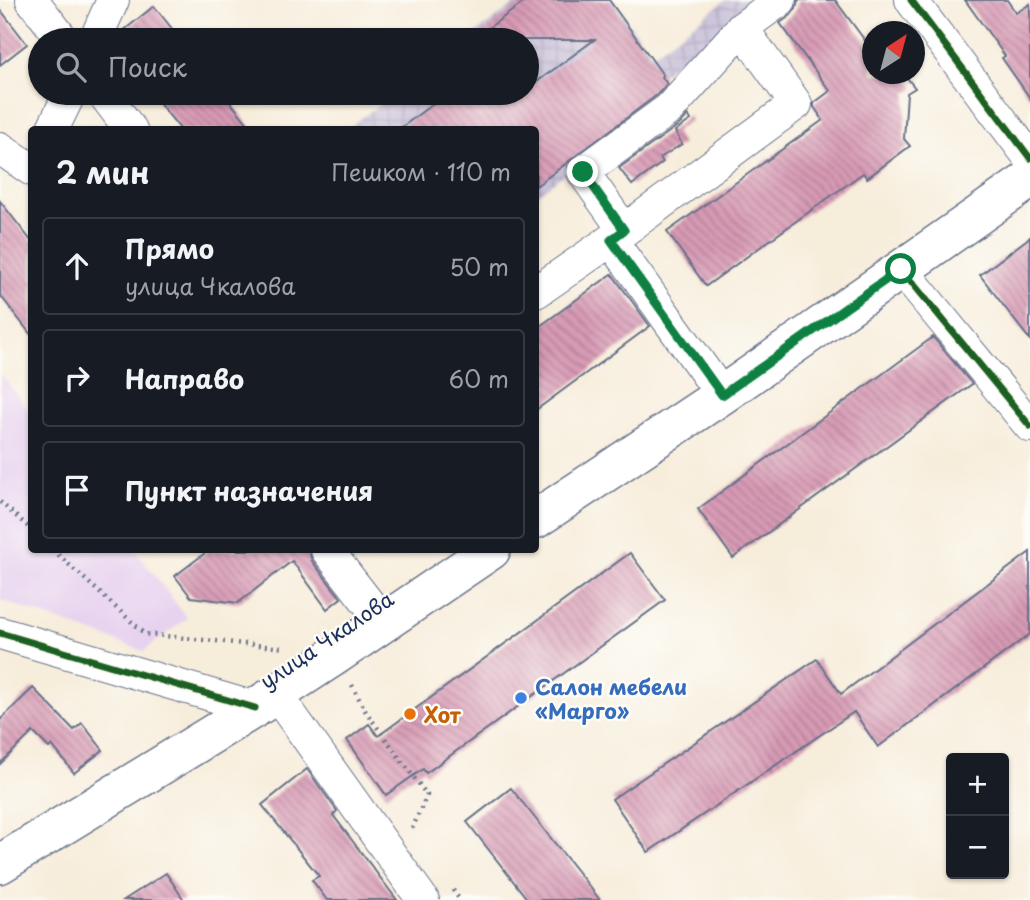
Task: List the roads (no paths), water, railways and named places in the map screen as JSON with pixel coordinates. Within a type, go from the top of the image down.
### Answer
[{"type":"main road","points":[[539,517],[722,395],[1030,178]]},
{"type":"main road","name":"улица Чкалова","points":[[0,864],[266,701],[486,553]]},
{"type":"street","points":[[32,0],[54,28]]},
{"type":"street","points":[[100,28],[113,0]]},
{"type":"street","points":[[722,395],[617,235],[583,172],[669,109],[742,28],[780,0]]},
{"type":"street","points":[[911,0],[1030,158]]},
{"type":"street","points":[[539,290],[796,104],[742,28]]},
{"type":"street","points":[[54,126],[64,105]]},
{"type":"street","points":[[112,105],[128,126]]},
{"type":"street","points":[[0,148],[28,167]]},
{"type":"street","points":[[901,269],[1030,426]]},
{"type":"street","points":[[329,553],[383,622]]},
{"type":"street","points":[[0,633],[266,701],[423,900]]},
{"type":"place","name":"Салон мебели «Марго»","points":[[521,698]]},
{"type":"place","name":"Хот","points":[[410,714]]}]
